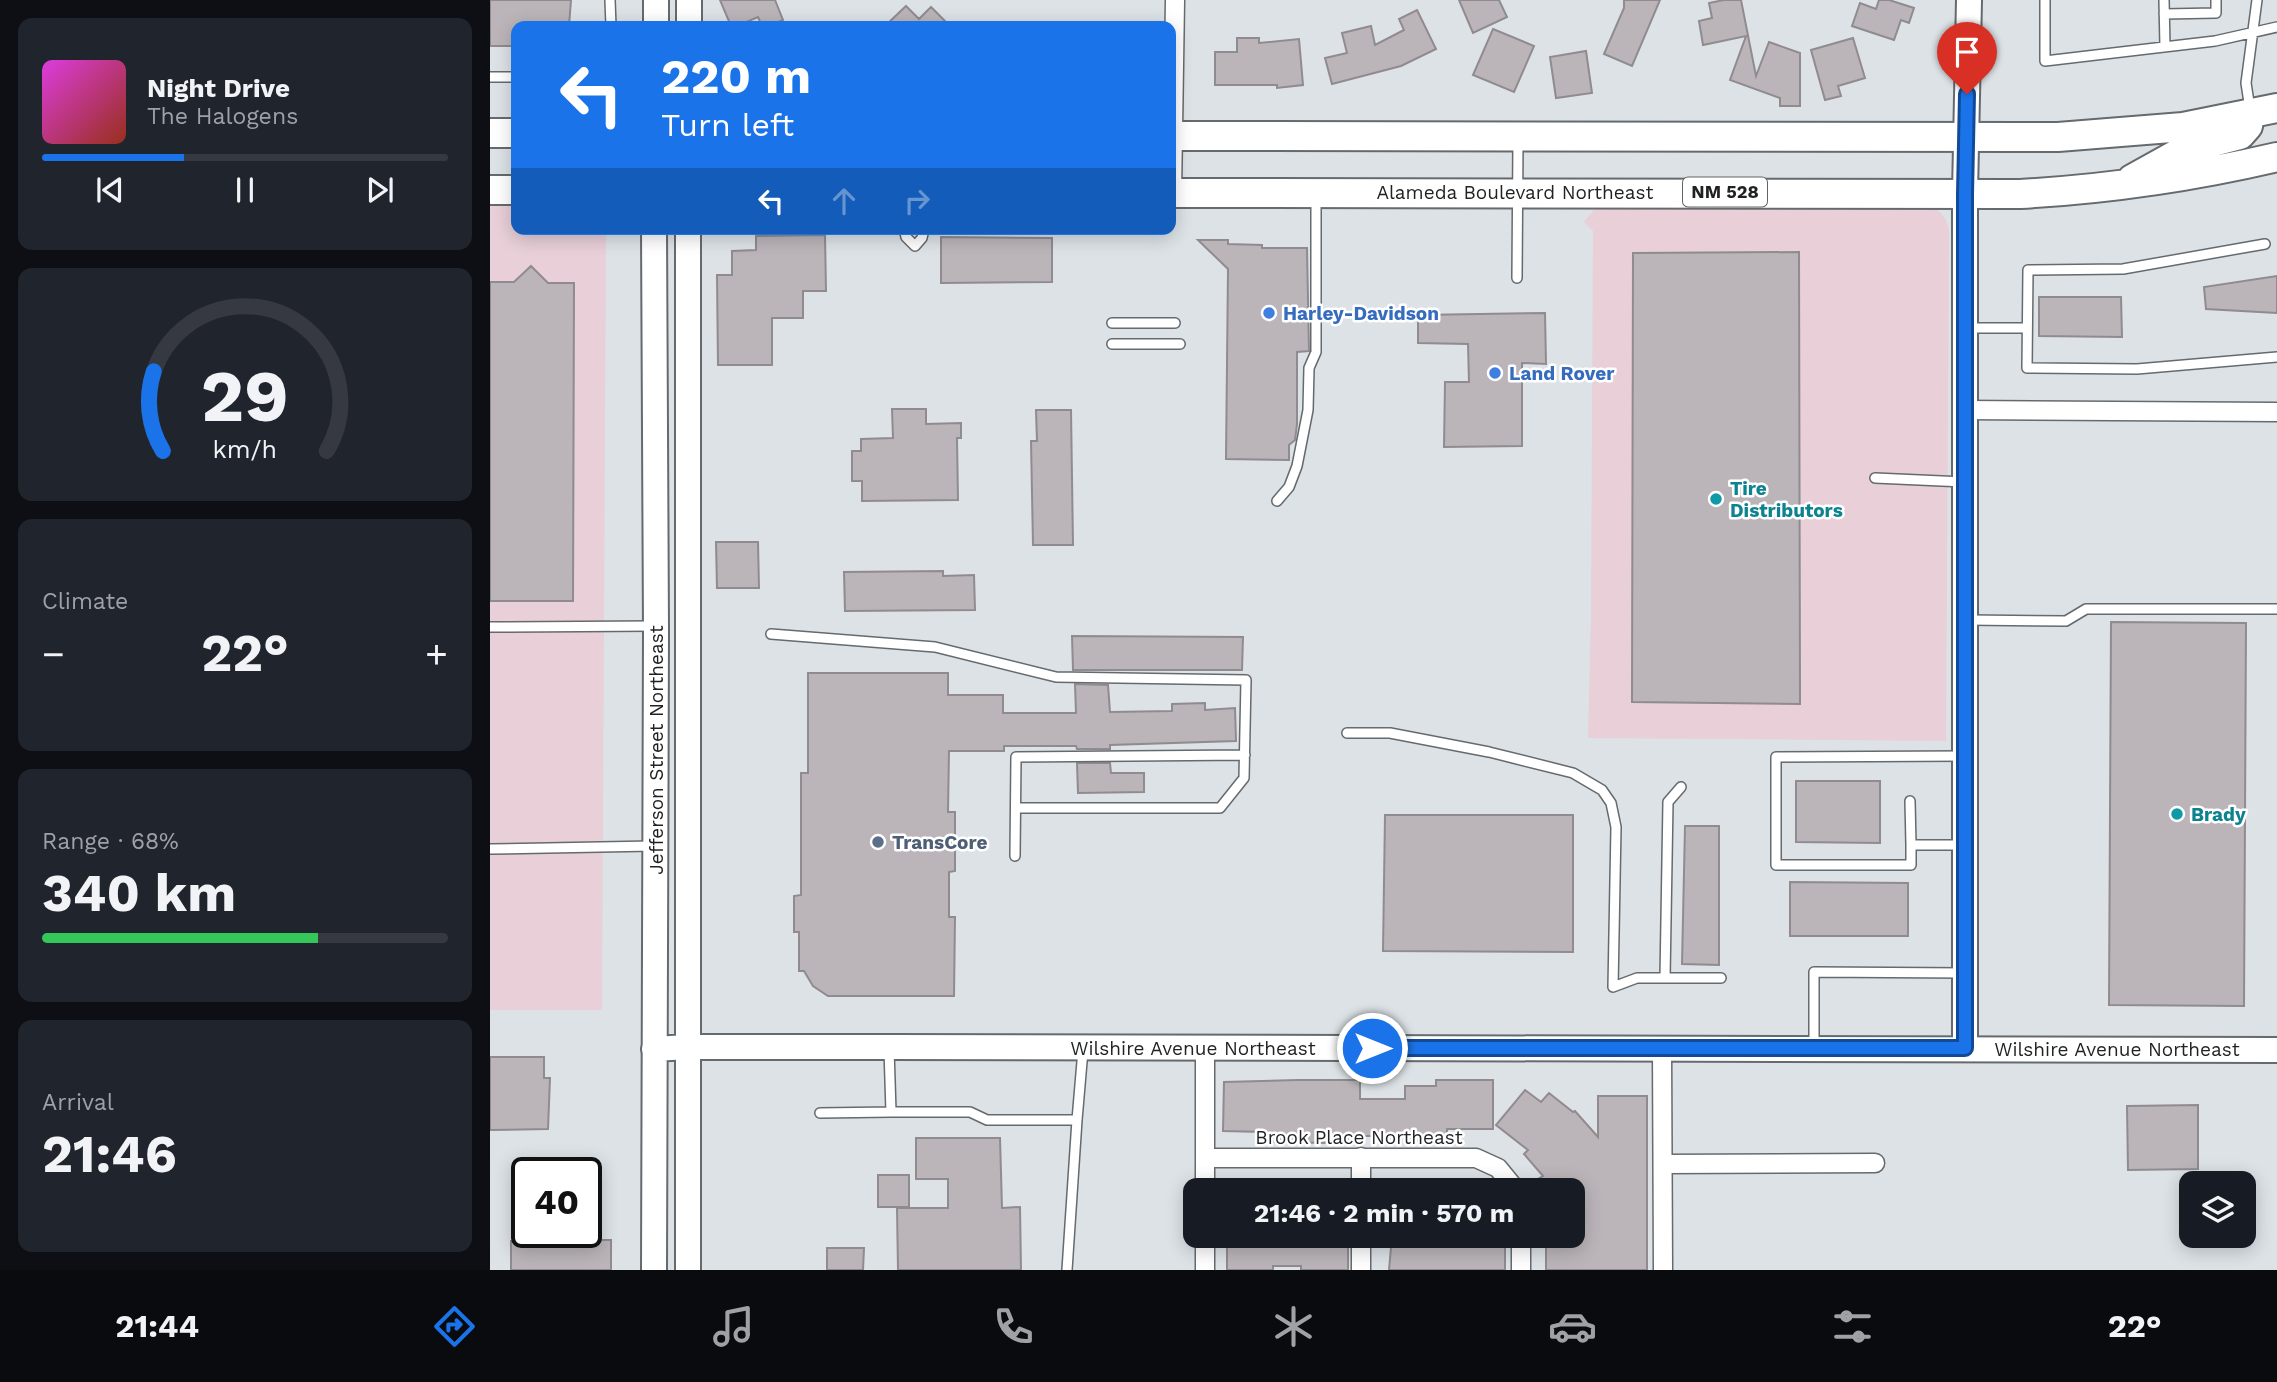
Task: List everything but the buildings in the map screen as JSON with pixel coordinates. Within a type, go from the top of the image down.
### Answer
[{"type":"main road","points":[[1176,136],[1518,138],[2097,135],[2183,127],[2264,111]]},
{"type":"main road","points":[[2117,187],[2186,149],[2239,135],[2264,111]]},
{"type":"main road","points":[[490,133],[511,133]]},
{"type":"main road","name":"Alameda Boulevard Northeast","points":[[1176,192],[2032,193],[2117,187],[2182,177],[2277,157]]},
{"type":"main road","points":[[490,190],[511,190]]},
{"type":"street","points":[[656,0],[656,21]]},
{"type":"street","points":[[689,0],[689,21]]},
{"type":"street","points":[[1175,0],[1175,21]]},
{"type":"street","points":[[1965,1048],[1965,194],[1969,0]]},
{"type":"street","name":"Jefferson Street Northeast","points":[[654,235],[654,1270]]},
{"type":"street","name":"Jefferson Street Northeast","points":[[688,235],[688,1270]]},
{"type":"street","points":[[1965,410],[2277,412]]},
{"type":"street","name":"Wilshire Avenue Northeast","points":[[654,1049],[889,1047],[2277,1050]]},
{"type":"street","points":[[1205,1048],[1205,1178]]},
{"type":"street","points":[[1662,1048],[1663,1270]]},
{"type":"street","points":[[1361,1157],[1361,1178]]},
{"type":"street","name":"Brook Place Northeast","points":[[1205,1158],[1476,1158],[1498,1168],[1507,1178]]},
{"type":"street","points":[[1663,1164],[1875,1163]]},
{"type":"street","points":[[1205,1248],[1205,1270]]},
{"type":"street","points":[[1361,1248],[1361,1270]]},
{"type":"street","points":[[1521,1248],[1521,1270]]},
{"type":"lane","points":[[610,0],[611,21]]},
{"type":"lane","points":[[2045,0],[2045,61],[2215,41],[2277,27]]},
{"type":"lane","points":[[2164,0],[2165,47]]},
{"type":"lane","points":[[2164,14],[2217,13],[2216,0]]},
{"type":"lane","points":[[2257,0],[2246,83],[2264,111]]},
{"type":"lane","points":[[490,77],[511,77]]},
{"type":"lane","points":[[1517,278],[1518,138]]},
{"type":"lane","points":[[1277,501],[1289,487],[1297,466],[1308,410],[1308,368],[1316,352],[1316,193]]},
{"type":"lane","points":[[906,235],[915,246],[923,235]]},
{"type":"lane","points":[[2265,244],[2123,269],[2028,270],[2027,368],[2137,369],[2277,357]]},
{"type":"lane","points":[[1112,323],[1175,323]]},
{"type":"lane","points":[[1965,328],[2027,328]]},
{"type":"lane","points":[[1112,344],[1180,344]]},
{"type":"lane","points":[[1875,478],[1966,482]]},
{"type":"lane","points":[[1966,620],[2066,621],[2086,609],[2277,609]]},
{"type":"lane","points":[[490,627],[656,625]]},
{"type":"lane","points":[[771,634],[935,647],[1056,677],[1246,680],[1244,778],[1220,808],[1016,808]]},
{"type":"lane","points":[[1348,733],[1390,733],[1489,752],[1573,772],[1602,790],[1611,803],[1616,827],[1613,987],[1637,978],[1721,978]]},
{"type":"lane","points":[[1015,856],[1016,757],[1245,755]]},
{"type":"lane","points":[[1910,801],[1911,865],[1776,865],[1776,757],[1966,756]]},
{"type":"lane","points":[[1665,978],[1668,802],[1681,787]]},
{"type":"lane","points":[[1911,845],[1966,845]]},
{"type":"lane","points":[[490,849],[655,846]]},
{"type":"lane","points":[[1814,1048],[1814,972],[1966,973]]},
{"type":"lane","points":[[889,1047],[891,1112]]},
{"type":"lane","points":[[1068,1270],[1083,1048]]},
{"type":"lane","points":[[821,1113],[970,1112],[987,1120],[1077,1120]]},
{"type":"shaded area","points":[[490,193],[511,193],[511,235],[606,235],[602,1010],[490,1010]]},
{"type":"shaded area","points":[[1600,202],[1932,207],[1946,220],[1949,230],[1946,741],[1588,738],[1593,231],[1584,222]]},
{"type":"place","name":"Harley-Davidson","points":[[1269,313]]},
{"type":"place","name":"Land Rover","points":[[1495,373]]},
{"type":"place","name":"Tire Distributors","points":[[1716,499]]},
{"type":"place","name":"Brady","points":[[2177,814]]},
{"type":"place","name":"TransCore","points":[[878,842]]},
{"type":"route","points":[[1372,1048],[1965,1048],[1967,94]]}]
